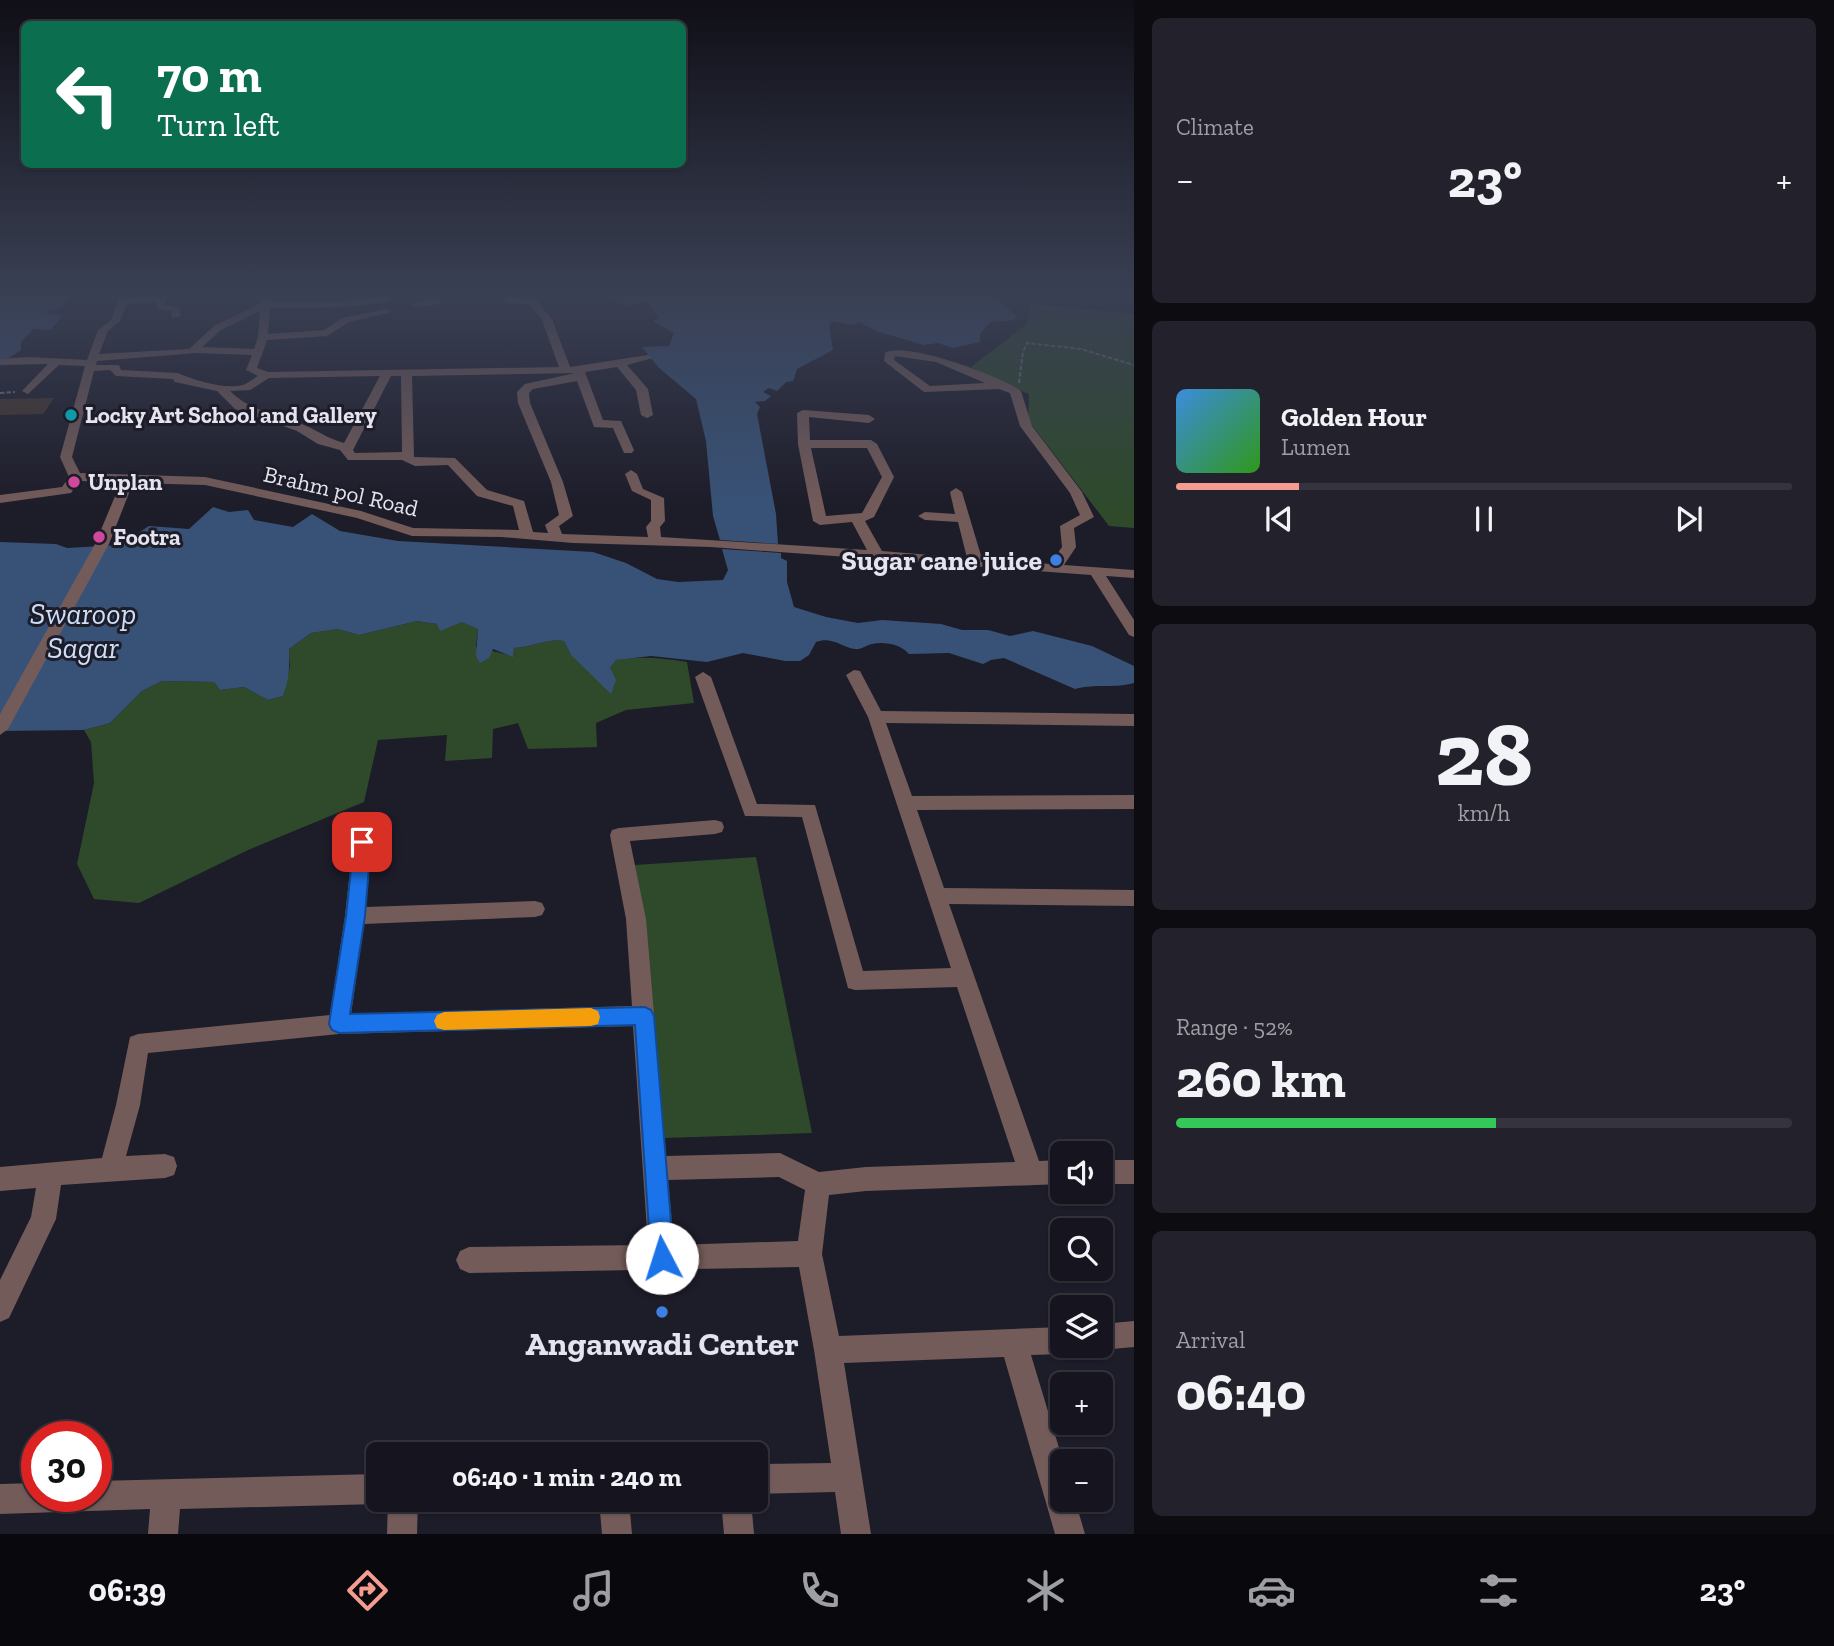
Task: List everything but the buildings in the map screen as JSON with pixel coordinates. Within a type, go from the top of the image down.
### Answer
[{"type":"street","points":[[28,391],[54,365]]},
{"type":"street","points":[[0,499],[66,490],[75,477],[66,457],[92,365]]},
{"type":"street","points":[[101,365],[115,367],[116,373],[178,376],[179,380],[221,388],[246,387],[267,375]]},
{"type":"street","points":[[253,365],[251,370],[267,375],[565,369],[580,374]]},
{"type":"street","points":[[563,365],[565,369]]},
{"type":"street","points":[[556,538],[552,525],[566,516],[557,482],[524,403],[523,392],[529,386],[614,365]]},
{"type":"street","points":[[621,365],[642,388],[647,415]]},
{"type":"street","points":[[894,365],[928,390],[998,386]]},
{"type":"street","points":[[949,365],[1015,391],[1026,426],[1076,492],[1087,517],[1067,526],[1069,547],[1054,568]]},
{"type":"street","points":[[347,449],[387,371]]},
{"type":"street","points":[[406,371],[407,456],[410,461],[451,461],[482,493],[519,503],[527,535]]},
{"type":"street","points":[[580,374],[598,424],[617,424],[628,450]]},
{"type":"street","points":[[221,388],[239,407],[301,428],[322,441],[347,449],[352,457],[407,456]]},
{"type":"street","points":[[804,444],[871,444],[888,477],[867,517],[820,521],[804,444],[803,413],[869,419]]},
{"type":"street","points":[[631,474],[638,491],[657,498],[658,521],[653,527],[655,541]]},
{"type":"street","name":"Brahm pol Road","points":[[75,477],[205,481],[361,515],[412,532],[711,543],[1134,574]]},
{"type":"street","points":[[0,729],[102,544],[129,478]]},
{"type":"street","points":[[956,492],[976,563]]},
{"type":"street","points":[[925,516],[963,518]]},
{"type":"street","points":[[856,518],[877,555]]},
{"type":"street","points":[[1096,571],[1134,632]]},
{"type":"street","points":[[854,675],[876,717],[1030,1171]]},
{"type":"street","points":[[703,677],[751,811],[809,810],[855,981],[964,977]]},
{"type":"street","points":[[876,717],[1134,720]]},
{"type":"street","points":[[906,803],[1134,802]]},
{"type":"street","points":[[339,1024],[355,916],[365,817]]},
{"type":"street","points":[[662,1258],[636,919],[618,835],[715,827]]},
{"type":"street","points":[[937,896],[1134,898]]},
{"type":"street","points":[[355,916],[535,909]]},
{"type":"street","points":[[111,1169],[128,1105],[138,1044],[339,1024],[645,1016]]},
{"type":"street","points":[[655,1168],[780,1165],[818,1184],[866,1179],[1050,1171]]},
{"type":"street","points":[[0,1179],[165,1167]]},
{"type":"street","points":[[1113,1172],[1134,1172]]},
{"type":"street","points":[[0,1309],[43,1219],[51,1174]]},
{"type":"street","points":[[818,1184],[809,1254],[828,1350],[856,1534]]},
{"type":"street","points":[[469,1260],[809,1254]]},
{"type":"street","points":[[1113,1335],[1134,1334]]},
{"type":"street","points":[[828,1350],[1050,1340]]},
{"type":"street","points":[[1014,1343],[1070,1534]]},
{"type":"street","points":[[768,1479],[846,1477]]},
{"type":"street","points":[[112,1496],[366,1489]]},
{"type":"street","points":[[163,1534],[166,1494]]},
{"type":"street","points":[[0,1499],[21,1498]]},
{"type":"street","points":[[402,1534],[403,1512]]},
{"type":"street","points":[[615,1512],[617,1534]]},
{"type":"street","points":[[737,1512],[739,1534]]},
{"type":"path","points":[[1015,391],[1023,376],[1023,365]]},
{"type":"green space","points":[[974,365],[1134,365],[1134,528],[1109,526],[1028,420],[1029,394],[1000,383],[971,367]]},
{"type":"green space","points":[[417,621],[437,624],[462,621],[478,629],[476,647],[513,656],[514,648],[558,640],[564,641],[571,655],[610,668],[616,660],[634,658],[687,662],[694,703],[626,710],[596,723],[597,747],[528,749],[518,723],[493,729],[492,758],[445,761],[447,735],[378,740],[364,802],[248,850],[139,903],[94,899],[77,864],[94,783],[91,742],[84,730],[110,723],[142,691],[162,681],[214,682],[220,690],[244,687],[268,700],[283,696],[290,666],[289,649],[311,633],[338,629],[359,635]]},
{"type":"green space","points":[[756,857],[812,1133],[665,1138],[635,865]]},
{"type":"water","points":[[656,365],[805,365],[797,369],[793,381],[786,382],[777,391],[769,388],[763,392],[771,396],[765,401],[755,402],[760,407],[757,414],[776,514],[778,544],[720,540],[713,516],[706,441],[696,399]]},
{"type":"water","name":"Swaroop Sagar","points":[[213,507],[229,512],[248,510],[254,520],[293,527],[312,514],[340,531],[398,541],[593,552],[626,563],[657,579],[678,582],[723,580],[728,570],[722,549],[781,553],[781,558],[787,561],[787,582],[794,607],[858,623],[882,620],[941,624],[962,630],[988,630],[1010,636],[1033,631],[1092,646],[1134,666],[1134,683],[1075,689],[1004,658],[983,664],[949,653],[909,654],[902,648],[887,643],[857,649],[822,640],[816,642],[809,655],[800,661],[743,653],[707,662],[651,656],[616,660],[610,668],[616,680],[611,694],[571,655],[564,641],[514,648],[513,657],[493,649],[489,658],[480,663],[476,656],[478,629],[462,622],[440,631],[437,624],[417,621],[359,635],[338,629],[311,633],[289,649],[289,673],[283,696],[268,700],[244,687],[220,690],[214,682],[162,681],[142,691],[110,723],[84,730],[0,731],[0,542],[56,544],[67,548],[119,545],[149,526],[189,529]]},
{"type":"slow traffic","points":[[444,1021],[591,1017]]},
{"type":"place","name":"Locky Art School and Gallery","points":[[71,415]]},
{"type":"place","name":"Unplan","points":[[74,482]]},
{"type":"place","name":"Footra","points":[[99,537]]},
{"type":"place","name":"Sugar cane juice","points":[[1056,560]]},
{"type":"place","name":"Anganwadi Center","points":[[662,1312]]},
{"type":"route","points":[[362,842],[355,916],[339,1024],[645,1016],[662,1258]]}]
